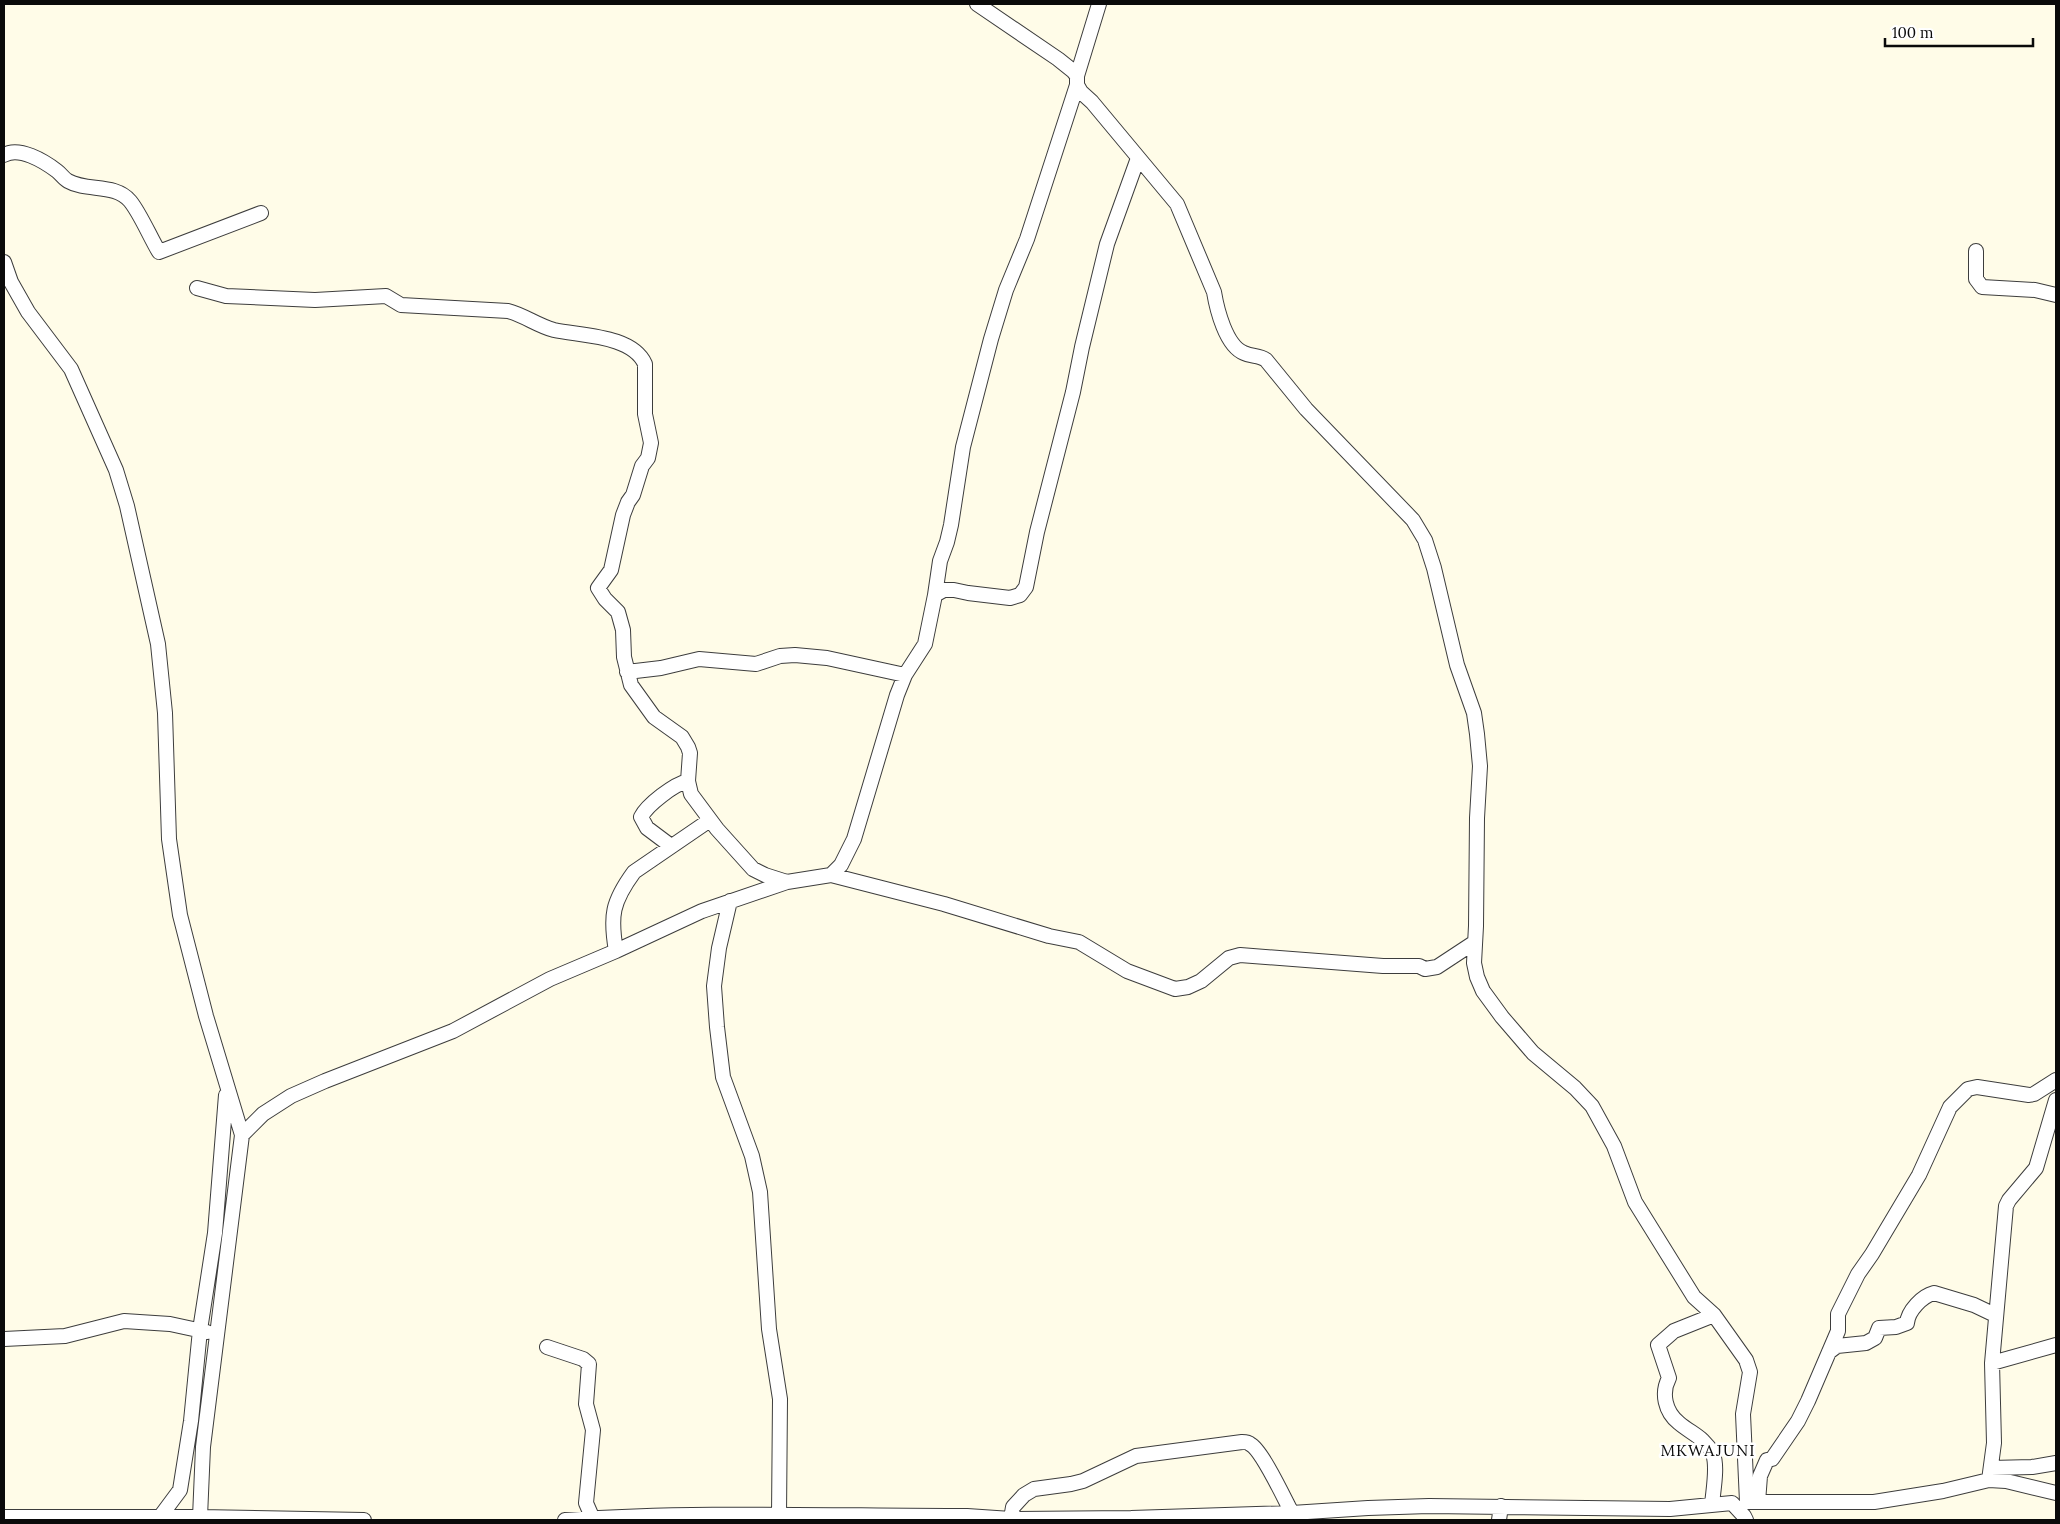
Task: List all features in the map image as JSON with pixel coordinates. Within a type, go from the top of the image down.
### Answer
[{"type":"street","points":[[977,4],[1058,59],[1077,81],[1081,92],[1092,102],[1132,149],[1181,210],[1214,292],[1216,305],[1228,337],[1238,350],[1245,354],[1261,356],[1266,360],[1306,408],[1413,520],[1425,540],[1434,568],[1457,665],[1474,713],[1477,734],[1480,766],[1476,818],[1474,963],[1476,977],[1483,991],[1533,1053],[1575,1088],[1592,1106],[1614,1146],[1635,1202],[1694,1297],[1714,1315],[1746,1360],[1750,1372],[1743,1414],[1753,1502]]},
{"type":"street","points":[[831,875],[841,864],[854,839],[897,695],[905,675],[925,644],[940,561],[949,533],[963,447],[991,339],[1006,290],[1027,239],[1077,81],[1099,4]]},
{"type":"street","points":[[4,155],[13,152],[22,153],[45,163],[68,181],[78,185],[121,193],[130,201],[159,252],[261,213]]},
{"type":"street","points":[[935,595],[944,590],[954,590],[968,594],[1010,598],[1020,595],[1026,587],[1037,532],[1073,392],[1105,253],[1138,158]]},
{"type":"street","points":[[1976,251],[1976,280],[1982,287],[2035,290],[2056,294]]},
{"type":"street","points":[[4,262],[8,283],[71,368],[116,470],[127,506],[158,644],[165,713],[170,839],[180,914],[209,1024],[242,1135],[194,1517]]},
{"type":"street","points":[[197,288],[226,296],[315,300],[386,296],[401,305],[466,307],[508,311],[519,314],[553,330],[624,344],[643,359],[645,364],[644,414],[650,435],[650,451],[648,458],[642,466],[633,495],[623,514],[611,570],[598,588],[605,599],[618,612],[623,630],[624,657],[631,685],[654,717],[668,729],[682,737],[688,746],[690,753],[688,780],[691,794],[742,858],[754,869],[765,875],[787,882]]},
{"type":"street","points":[[627,672],[661,668],[699,659],[756,664],[780,656],[795,655],[826,658],[905,675]]},
{"type":"street","points":[[671,846],[647,828],[641,817],[644,810],[667,792],[688,780]]},
{"type":"street","points":[[616,951],[612,920],[618,897],[634,872],[710,820]]},
{"type":"street","points":[[242,1135],[264,1114],[291,1096],[453,1031],[550,979],[702,911],[787,882],[831,875],[944,904],[1049,936],[1079,942],[1127,971],[1175,990],[1201,981],[1229,958],[1240,956],[1383,966],[1419,966],[1425,969],[1437,967],[1475,942]]},
{"type":"street","points":[[730,901],[719,948],[714,986],[717,1026],[723,1077],[752,1156],[760,1192],[768,1328],[780,1399],[783,1517]]},
{"type":"street","points":[[1753,1502],[1760,1476],[1768,1460],[1772,1459],[1798,1421],[1838,1331],[1838,1314],[1858,1274],[1919,1175],[1950,1107],[1968,1089],[1977,1087],[2028,1095],[2034,1094],[2056,1080]]},
{"type":"street","points":[[160,1517],[180,1490],[191,1421],[200,1330],[215,1233],[228,1087]]},
{"type":"street","points":[[1990,1474],[1994,1443],[1992,1363],[2006,1206],[2036,1168],[2056,1100]]},
{"type":"street","points":[[1828,1352],[1837,1346],[1866,1343],[1875,1338],[1879,1328],[1896,1327],[1906,1323],[1908,1315],[1928,1295],[1934,1293],[1974,1305],[1995,1315]]},
{"type":"street","points":[[1712,1505],[1715,1478],[1713,1456],[1700,1436],[1678,1422],[1667,1406],[1664,1396],[1665,1385],[1669,1378],[1658,1345],[1674,1331],[1714,1315]]},
{"type":"street","points":[[4,1339],[66,1336],[124,1321],[170,1324],[218,1335]]},
{"type":"street","points":[[1992,1363],[2056,1345]]},
{"type":"street","points":[[547,1347],[584,1358],[589,1364],[586,1404],[593,1430],[586,1503],[593,1519]]},
{"type":"street","points":[[1011,1519],[1013,1507],[1024,1495],[1034,1489],[1082,1481],[1136,1456],[1242,1442],[1250,1444],[1256,1450],[1281,1491],[1292,1514]]},
{"type":"street","points":[[565,1520],[701,1515],[783,1517],[967,1516],[1011,1519],[1292,1514],[1368,1508],[1500,1513],[1670,1509],[1753,1502],[1874,1502],[1943,1491],[1990,1474],[2056,1463]]},
{"type":"street","points":[[1990,1474],[2006,1481],[2056,1493]]},
{"type":"street","points":[[180,1490],[194,1517]]},
{"type":"street","points":[[1732,1503],[1746,1520]]},
{"type":"street","points":[[7,1518],[194,1517],[364,1520]]},
{"type":"district","name":"MKWAJUNI","points":[[1708,1450]]}]
